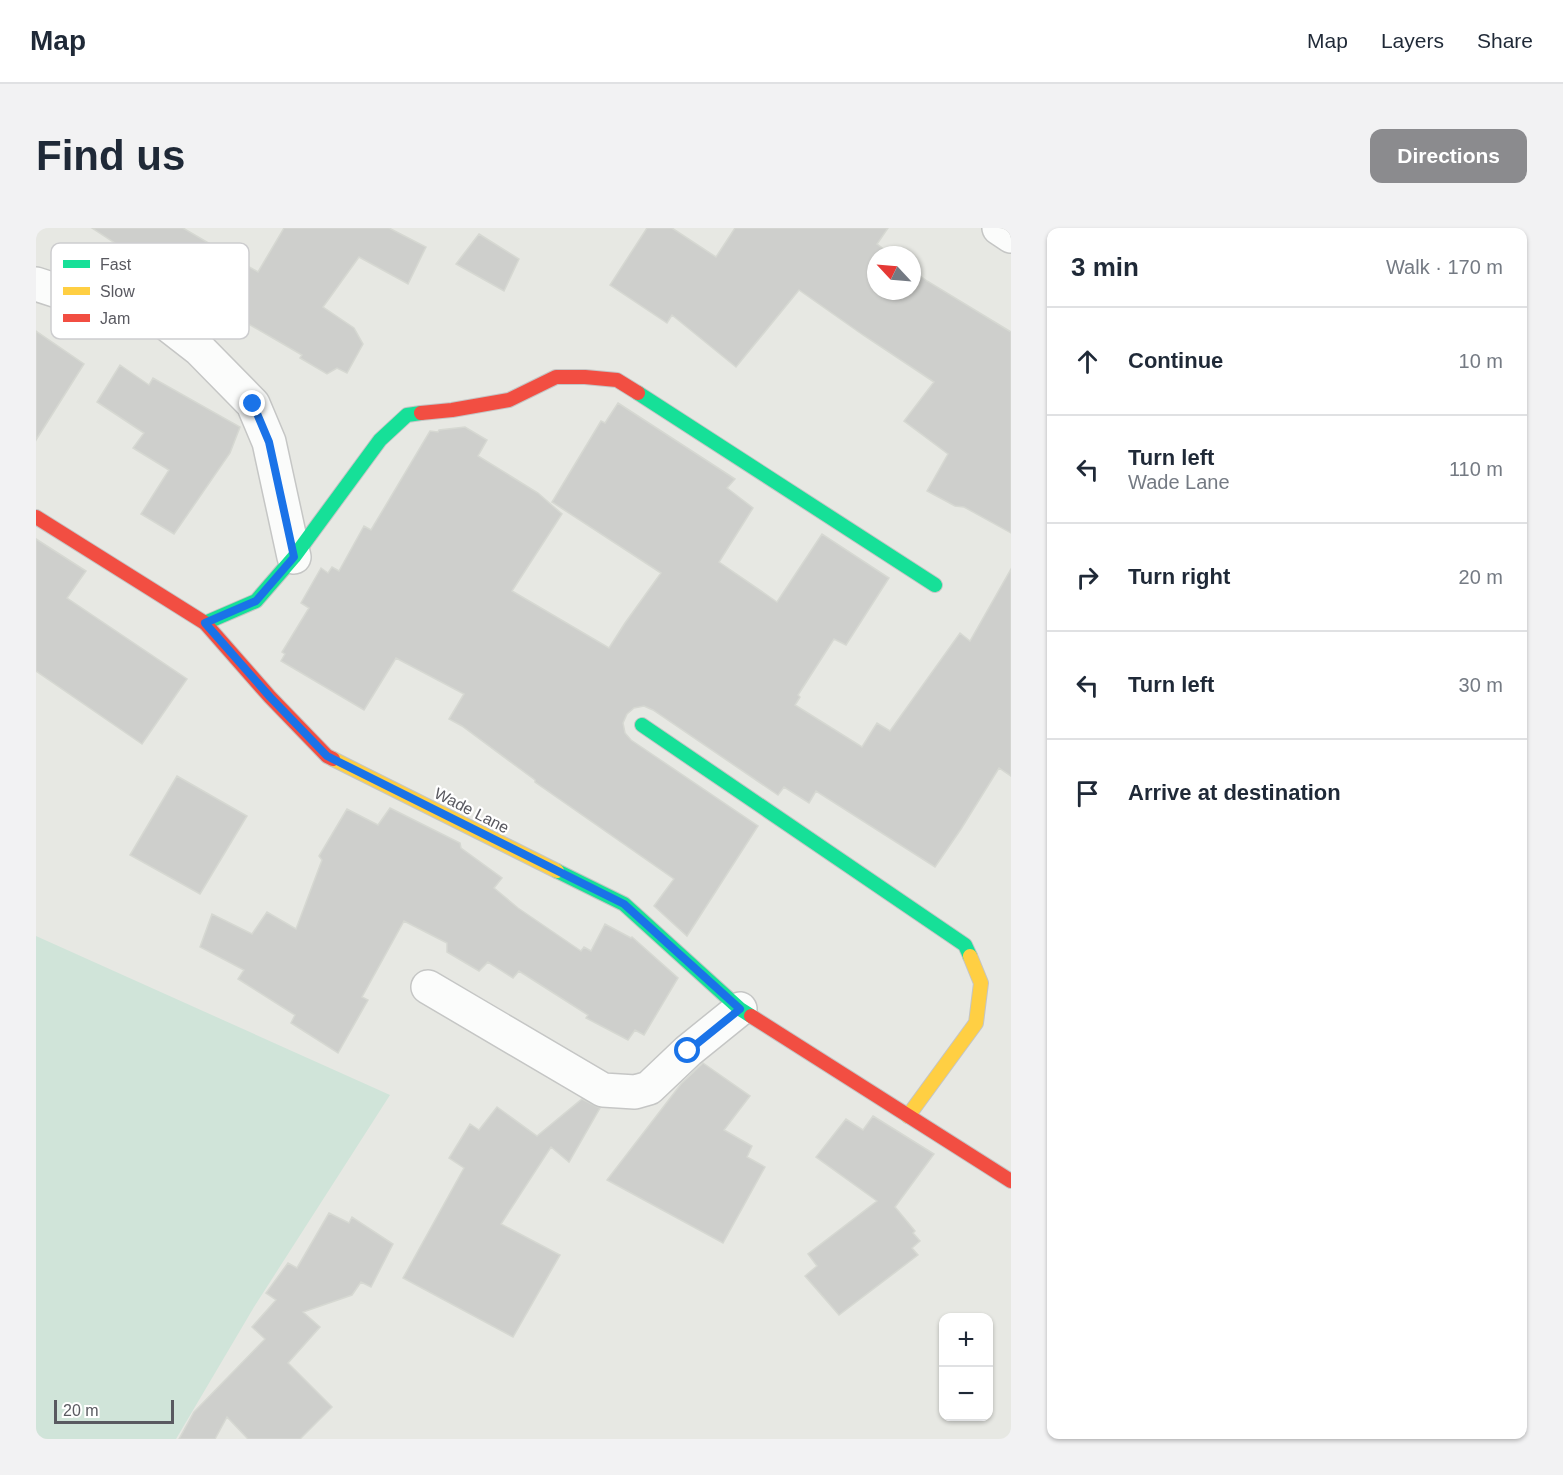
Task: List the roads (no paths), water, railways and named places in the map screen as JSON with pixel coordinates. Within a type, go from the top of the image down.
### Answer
[{"type":"street","points":[[999,228],[1011,236]]},
{"type":"street","points":[[36,284],[51,289]]},
{"type":"street","points":[[186,339],[253,404],[269,442],[294,557]]},
{"type":"street","points":[[205,623],[256,601],[294,557],[380,440],[407,415],[509,400],[556,377],[585,376],[617,380],[935,585]]},
{"type":"street","name":"Wade Lane","points":[[36,517],[205,623],[270,697],[327,756],[624,904],[740,1009],[1011,1181]]},
{"type":"street","points":[[642,725],[965,945],[981,982],[976,1023],[908,1116]]},
{"type":"street","points":[[428,987],[603,1090],[635,1092],[649,1088],[688,1051],[740,1009]]}]
